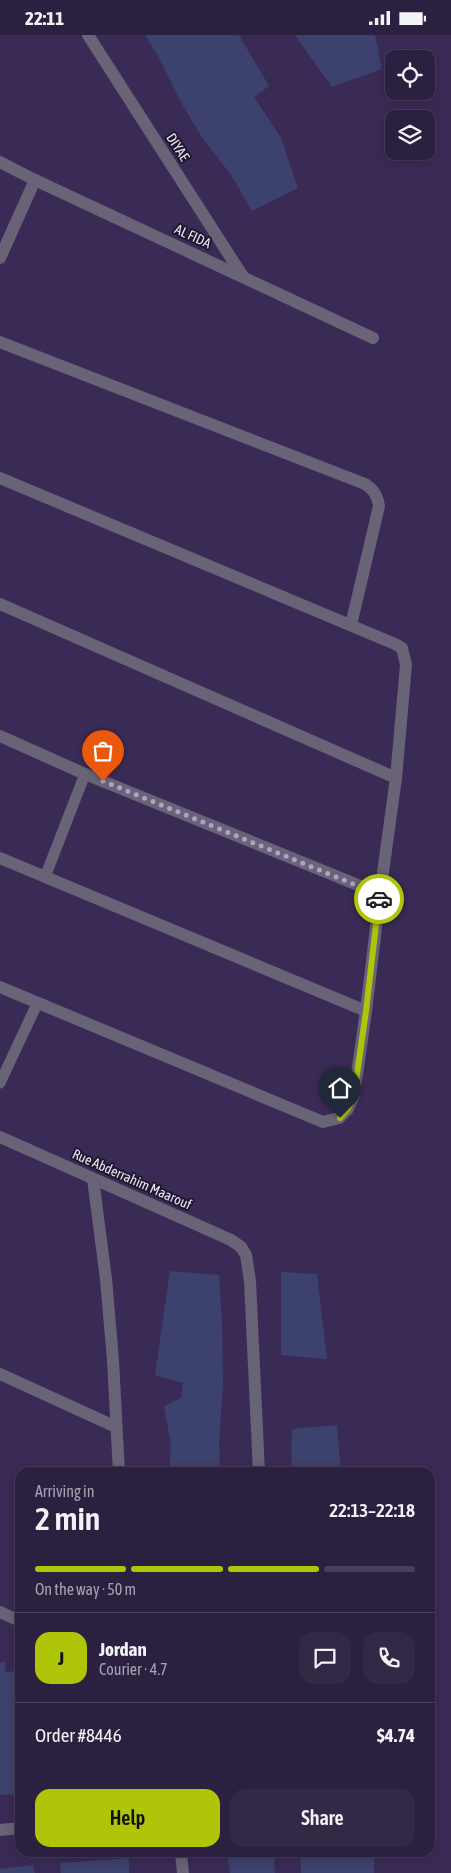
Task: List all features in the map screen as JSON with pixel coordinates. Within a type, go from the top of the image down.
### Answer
[{"type":"street","name":"DIYAE","points":[[88,35],[242,276]]},
{"type":"street","name":"AL FIDA","points":[[0,161],[35,180],[373,338]]},
{"type":"street","points":[[0,258],[35,180]]},
{"type":"street","points":[[0,342],[365,484],[373,490],[380,506],[351,625]]},
{"type":"street","points":[[0,478],[395,643],[402,649],[406,665],[396,778],[354,1095],[348,1109],[340,1118],[323,1122],[0,987]]},
{"type":"street","points":[[0,603],[396,778]]},
{"type":"street","points":[[0,736],[85,774],[380,895]]},
{"type":"street","points":[[0,858],[366,1011]]},
{"type":"street","name":"Rue Abderrahim Maarouf","points":[[0,1137],[231,1239],[241,1247],[246,1255],[250,1281],[259,1467]]},
{"type":"street","points":[[93,1179],[113,1361],[119,1467]]},
{"type":"street","points":[[0,1374],[116,1427]]},
{"type":"street","points":[[0,1613],[15,1619]]},
{"type":"street","points":[[0,1830],[15,1828]]},
{"type":"street","points":[[181,1857],[183,1873]]},
{"type":"lane","points":[[45,877],[85,774]]},
{"type":"lane","points":[[0,1083],[37,1004]]},
{"type":"building","points":[[145,35],[239,35],[269,86],[254,97],[281,138],[298,188],[252,211],[231,175],[201,136]]},
{"type":"building","points":[[295,35],[375,35],[382,69],[332,87]]},
{"type":"building","points":[[170,1271],[219,1275],[223,1385],[219,1442],[220,1467],[169,1467],[171,1445],[164,1406],[181,1398],[183,1383],[155,1375]]},
{"type":"building","points":[[281,1272],[317,1274],[327,1359],[281,1355]]},
{"type":"building","points":[[337,1425],[340,1467],[291,1467],[292,1429]]},
{"type":"building","points":[[6,1662],[5,1672],[15,1671],[15,1794],[0,1795],[0,1663]]},
{"type":"building","points":[[228,1857],[274,1857],[275,1873],[230,1873]]},
{"type":"building","points":[[300,1857],[374,1857],[374,1873],[301,1873]]},
{"type":"building","points":[[129,1858],[129,1873],[61,1873],[60,1863]]},
{"type":"building","points":[[33,1865],[35,1873],[0,1873],[0,1869]]},
{"type":"way so far","points":[[103,781],[380,895],[379,899]]},
{"type":"route","points":[[340,1118],[348,1109],[354,1095],[379,899]]}]
